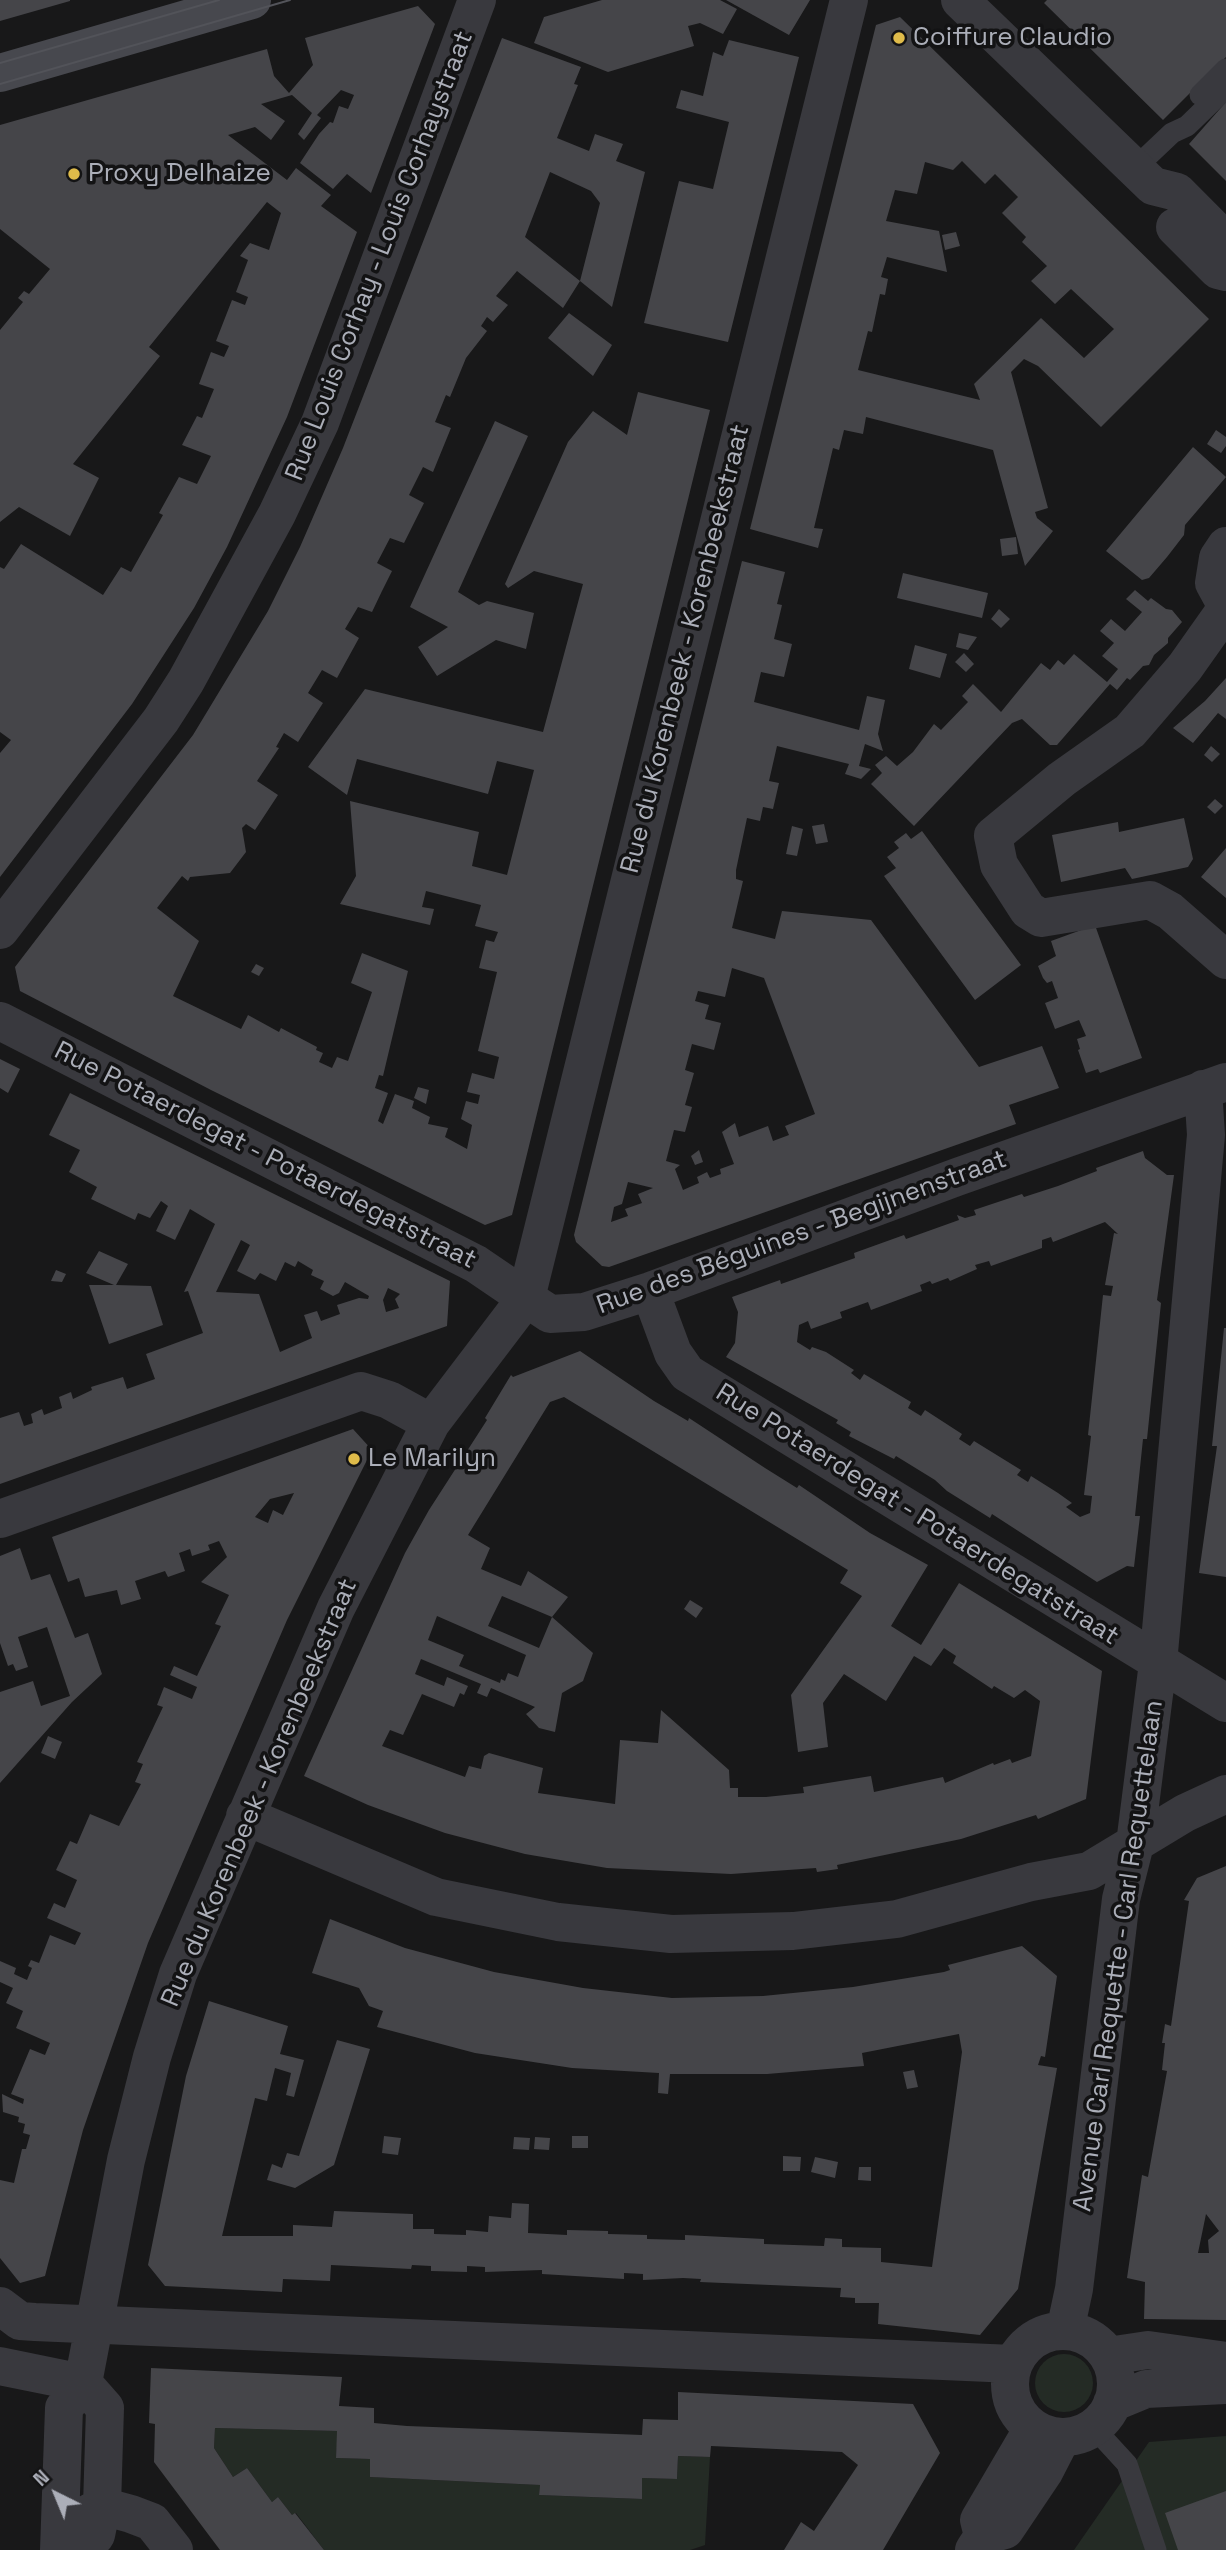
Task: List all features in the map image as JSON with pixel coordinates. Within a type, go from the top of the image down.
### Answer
[{"type":"main road","points":[[0,73],[252,0]]},
{"type":"street","name":"Rue Louis Corhay - Louis Corhaystraat","points":[[0,930],[160,720],[186,681],[277,514],[320,423],[477,0]]},
{"type":"street","name":"Rue du Korenbeek - Korenbeekstraat","points":[[526,1298],[849,0]]},
{"type":"street","points":[[960,0],[1144,177],[1177,192],[1226,241]]},
{"type":"street","points":[[1144,177],[1159,210],[1218,270],[1226,272]]},
{"type":"street","points":[[1226,546],[1218,558],[1214,583],[1226,607],[1185,667],[1130,731],[1062,779],[993,836],[999,865],[1028,910],[1041,918],[1150,900],[1170,911],[1226,960]]},
{"type":"street","name":"Rue Potaerdegat - Potaerdegatstraat","points":[[0,1020],[464,1257],[526,1298]]},
{"type":"street","name":"Rue des Béguines - Begijnenstraat","points":[[526,1298],[550,1314],[584,1312],[650,1291],[1214,1085]]},
{"type":"street","name":"Avenue Carl Requette - Carl Requettelaan","points":[[1065,2331],[1074,2289],[1121,1899],[1135,1844],[1158,1663],[1206,1135],[1214,1085]]},
{"type":"street","name":"Rue Potaerdegat - Potaerdegatstraat","points":[[650,1291],[673,1353],[687,1373],[1226,1703]]},
{"type":"street","points":[[0,1519],[361,1391],[389,1400],[431,1423],[526,1298]]},
{"type":"street","name":"Rue du Korenbeek - Korenbeekstraat","points":[[67,2543],[64,2408],[83,2382],[127,2160],[152,2057],[177,1974],[336,1608],[431,1423]]},
{"type":"street","points":[[245,1816],[436,1897],[558,1922],[671,1934],[793,1931],[897,1919],[1031,1882],[1088,1871],[1185,1813],[1226,1794]]},
{"type":"street","points":[[0,2306],[20,2321],[1013,2364]]},
{"type":"street","points":[[989,2545],[1005,2530],[1075,2423],[1115,2387],[1108,2357],[1090,2338],[1065,2331],[1034,2339],[1013,2364],[1010,2382],[1012,2399],[1020,2415],[1075,2423],[1146,2389],[1226,2385]]},
{"type":"street","points":[[1108,2357],[1148,2350],[1226,2361]]},
{"type":"street","points":[[0,2366],[83,2382],[105,2408],[102,2506],[67,2543]]},
{"type":"street","points":[[102,2506],[152,2522],[174,2550]]},
{"type":"lane","points":[[1144,177],[1179,117],[1226,69]]},
{"type":"lane","points":[[1172,132],[1187,126],[1226,88]]},
{"type":"lane","points":[[1075,2423],[1127,2464],[1156,2550]]},
{"type":"shaded area","points":[[1064,2354],[1085,2362],[1093,2383],[1085,2404],[1064,2412],[1043,2404],[1035,2383],[1043,2362]]},
{"type":"shaded area","points":[[215,2428],[338,2431],[336,2458],[370,2459],[370,2477],[540,2485],[539,2495],[641,2499],[642,2478],[677,2479],[678,2456],[710,2457],[705,2545],[690,2550],[324,2550],[296,2513],[292,2515],[278,2497],[272,2502],[247,2468],[233,2477],[214,2448]]},
{"type":"shaded area","points":[[1226,2436],[1226,2550],[1074,2550],[1149,2442]]},
{"type":"building","points":[[0,0],[70,0],[70,1],[0,21]]},
{"type":"building","points":[[602,0],[720,0],[737,9],[723,34],[700,23],[688,26],[694,46],[608,72],[534,43],[544,17]]},
{"type":"building","points":[[726,0],[810,0],[789,35]]},
{"type":"building","points":[[1047,0],[1226,0],[1226,57],[1163,120],[1044,3]]},
{"type":"building","points":[[418,6],[435,24],[371,193],[347,174],[333,189],[300,163],[319,134],[330,122],[333,123],[339,106],[348,109],[354,95],[341,90],[317,115],[321,118],[304,140],[298,134],[312,113],[292,95],[261,104],[285,121],[271,140],[255,127],[228,135],[287,180],[296,168],[331,195],[321,206],[357,232],[287,417],[227,547],[194,608],[132,704],[0,877],[0,753],[11,740],[0,732],[0,567],[4,569],[21,544],[103,595],[121,567],[131,572],[163,515],[159,513],[179,477],[197,484],[211,456],[182,445],[197,416],[202,418],[214,389],[199,384],[211,352],[224,357],[229,346],[216,341],[232,300],[245,305],[248,297],[236,292],[248,260],[240,256],[250,243],[269,250],[281,213],[267,202],[149,347],[160,356],[73,464],[99,478],[70,536],[19,507],[0,522],[0,330],[23,302],[18,298],[24,291],[29,294],[50,269],[0,229],[0,125],[267,49],[274,76],[289,93],[313,65],[305,38]]},
{"type":"building","points":[[900,17],[1209,319],[1101,427],[1038,366],[1024,359],[1011,372],[1048,508],[1035,512],[1037,518],[1053,531],[1025,566],[993,450],[866,417],[863,434],[844,430],[839,450],[833,448],[814,528],[823,529],[818,548],[750,529],[876,25]],"holes":[[[962,161],[985,184],[995,174],[1018,197],[1002,213],[1026,237],[1022,242],[1047,266],[1031,281],[1055,304],[1071,289],[1114,329],[1084,358],[1041,318],[974,384],[980,400],[858,370],[868,331],[872,332],[880,294],[885,295],[888,279],[881,277],[887,257],[947,272],[939,231],[886,221],[895,190],[917,194],[925,162],[953,170]]]},
{"type":"building","points":[[502,38],[581,67],[574,84],[578,85],[557,138],[589,151],[595,134],[623,144],[616,161],[645,172],[612,307],[580,281],[563,308],[517,271],[496,296],[508,305],[493,322],[487,317],[481,326],[487,331],[466,358],[450,397],[446,395],[435,422],[451,428],[433,472],[423,467],[409,495],[424,503],[404,543],[390,538],[377,563],[392,571],[372,612],[358,607],[345,629],[359,638],[337,678],[322,670],[308,693],[323,703],[298,742],[284,733],[276,747],[279,748],[257,781],[278,795],[255,830],[246,824],[242,828],[246,852],[230,873],[190,877],[188,881],[182,876],[157,908],[199,941],[173,996],[241,1029],[248,1015],[279,1032],[281,1028],[317,1047],[316,1050],[323,1053],[319,1062],[332,1068],[337,1057],[348,1061],[372,992],[351,983],[362,953],[408,971],[383,1076],[379,1075],[375,1088],[388,1093],[378,1121],[383,1124],[395,1094],[414,1101],[412,1108],[430,1117],[428,1124],[448,1128],[445,1137],[467,1149],[472,1125],[461,1119],[466,1101],[478,1104],[480,1095],[467,1092],[472,1073],[494,1079],[499,1057],[478,1051],[497,972],[479,968],[486,940],[494,942],[498,932],[475,926],[481,905],[426,891],[422,907],[434,909],[430,925],[340,904],[356,876],[350,801],[479,832],[472,866],[507,875],[534,770],[497,761],[488,794],[357,759],[347,795],[308,767],[365,689],[543,732],[583,584],[534,571],[508,588],[505,584],[568,442],[593,411],[627,435],[638,392],[710,410],[512,1215],[485,1225],[211,1090],[20,991],[15,967],[193,735],[268,611],[300,547],[343,448]],"holes":[[[550,172],[591,191],[600,203],[580,281],[525,237]]]},
{"type":"building","points":[[729,40],[799,57],[728,342],[644,323],[679,181],[713,189],[729,122],[676,108],[681,90],[703,96],[713,52],[723,56]]},
{"type":"building","points":[[1226,102],[1226,181],[1189,144]]},
{"type":"building","points":[[956,232],[960,246],[945,250],[942,235]]},
{"type":"building","points":[[569,313],[612,345],[593,376],[548,338]]},
{"type":"building","points":[[495,421],[528,436],[458,592],[479,605],[487,601],[534,613],[526,649],[496,640],[437,676],[418,647],[448,627],[410,607]]},
{"type":"building","points":[[1216,430],[1226,437],[1226,446],[1221,453],[1207,444]]},
{"type":"building","points":[[1193,447],[1226,477],[1185,525],[1184,535],[1167,557],[1149,578],[1142,580],[1106,551]]},
{"type":"building","points":[[1016,537],[1018,554],[1002,556],[1000,539]]},
{"type":"building","points":[[742,561],[785,572],[777,604],[782,605],[774,639],[792,644],[784,677],[761,672],[754,702],[859,730],[867,696],[885,700],[878,734],[883,751],[865,744],[859,766],[871,769],[861,779],[845,774],[849,764],[777,746],[769,781],[779,783],[773,809],[763,807],[760,821],[747,818],[736,870],[736,879],[743,881],[732,928],[775,939],[782,911],[871,920],[979,1067],[1042,1046],[1059,1088],[1009,1105],[1016,1124],[609,1267],[602,1266],[576,1242],[574,1235]],"holes":[[[732,968],[764,978],[815,1114],[785,1126],[789,1135],[773,1141],[768,1126],[739,1137],[735,1123],[722,1132],[734,1164],[720,1169],[721,1174],[710,1178],[707,1172],[697,1177],[699,1183],[683,1190],[675,1169],[680,1165],[666,1161],[674,1130],[685,1132],[692,1107],[685,1105],[694,1073],[685,1070],[692,1044],[714,1050],[721,1023],[705,1019],[709,1005],[695,1001],[698,991],[725,997]],[[628,1182],[653,1188],[638,1194],[642,1203],[625,1209],[628,1216],[611,1222],[614,1207],[622,1204]]]},
{"type":"building","points":[[903,573],[988,593],[982,618],[897,598]]},
{"type":"building","points":[[1135,590],[1148,601],[1151,598],[1166,609],[1172,610],[1182,622],[1168,638],[1168,643],[1154,655],[1149,665],[1143,666],[1130,680],[1127,678],[1117,690],[1110,684],[1057,745],[1050,745],[1022,719],[1012,723],[914,826],[871,784],[882,773],[875,765],[886,756],[897,766],[913,752],[934,724],[941,730],[968,702],[962,696],[973,684],[1001,712],[1041,663],[1050,670],[1058,660],[1064,665],[1074,654],[1107,682],[1118,669],[1102,656],[1114,643],[1100,631],[1111,619],[1125,631],[1142,612],[1126,599]]},
{"type":"building","points":[[999,609],[1010,619],[1001,628],[991,619]]},
{"type":"building","points":[[959,633],[977,637],[968,650],[956,647]]},
{"type":"building","points":[[915,645],[947,654],[940,678],[909,669]]},
{"type":"building","points":[[964,653],[974,664],[966,672],[955,662]]},
{"type":"building","points":[[1226,678],[1226,719],[1218,713],[1193,743],[1173,728],[1205,701]]},
{"type":"building","points":[[1211,746],[1220,754],[1212,762],[1204,755]]},
{"type":"building","points":[[1215,799],[1223,806],[1215,814],[1207,807]]},
{"type":"building","points":[[1184,818],[1193,859],[1188,867],[1132,879],[1125,868],[1061,882],[1052,835],[1118,822],[1119,832]]},
{"type":"building","points":[[824,824],[828,842],[816,844],[812,826]]},
{"type":"building","points":[[792,826],[803,829],[797,856],[786,854]]},
{"type":"building","points":[[922,831],[1021,965],[975,1000],[884,876],[896,868],[887,857],[899,848],[894,842],[906,833],[911,839]]},
{"type":"building","points":[[1226,848],[1226,898],[1201,877]]},
{"type":"building","points":[[1095,925],[1142,1058],[1100,1073],[1098,1069],[1086,1073],[1078,1050],[1077,1039],[1086,1036],[1079,1020],[1055,1029],[1045,1003],[1058,998],[1052,981],[1047,983],[1038,966],[1056,956],[1051,941]]},
{"type":"building","points":[[256,964],[264,968],[259,976],[251,972]]},
{"type":"building","points":[[0,1059],[20,1069],[8,1093],[0,1088]]},
{"type":"building","points":[[418,1087],[429,1090],[426,1104],[414,1098]]},
{"type":"building","points":[[70,1093],[450,1281],[447,1326],[0,1484],[0,1418],[19,1412],[24,1426],[33,1423],[31,1414],[42,1409],[44,1415],[62,1408],[59,1397],[71,1392],[73,1399],[92,1390],[91,1387],[123,1377],[127,1389],[155,1379],[146,1354],[203,1333],[188,1291],[184,1292],[215,1224],[190,1209],[175,1240],[156,1231],[168,1206],[161,1201],[150,1218],[138,1213],[135,1220],[91,1199],[97,1187],[69,1172],[80,1150],[49,1135]],"holes":[[[241,1240],[250,1245],[237,1271],[255,1280],[260,1273],[276,1281],[285,1262],[295,1267],[298,1261],[313,1270],[311,1275],[324,1281],[320,1289],[333,1296],[339,1293],[345,1282],[369,1296],[368,1299],[359,1298],[337,1305],[340,1314],[321,1321],[317,1311],[304,1315],[312,1338],[280,1352],[259,1294],[216,1292]],[[388,1288],[400,1294],[395,1299],[399,1308],[386,1312],[383,1300]]]},
{"type":"building","points":[[699,1150],[703,1162],[695,1165],[691,1156]]},
{"type":"building","points":[[1143,1151],[1145,1158],[1167,1175],[1174,1175],[1157,1300],[1161,1303],[1147,1439],[1143,1439],[1135,1516],[1140,1516],[1134,1567],[1127,1566],[1097,1582],[992,1514],[990,1518],[896,1456],[894,1459],[849,1436],[851,1432],[836,1423],[838,1420],[726,1357],[735,1343],[738,1312],[732,1297],[780,1280],[781,1284],[855,1258],[854,1253],[904,1235],[906,1239],[959,1220],[957,1215],[965,1218],[976,1215],[974,1210],[1022,1194],[1024,1197],[1058,1186],[1097,1171],[1096,1168]],"holes":[[[1105,1222],[1118,1234],[1114,1233],[1105,1285],[1113,1286],[1111,1296],[1103,1295],[1088,1435],[1091,1436],[1084,1495],[1092,1496],[1090,1513],[1080,1517],[1066,1507],[1072,1503],[1058,1493],[1031,1476],[1028,1482],[1017,1475],[1021,1470],[974,1441],[970,1446],[959,1439],[962,1434],[925,1410],[921,1416],[908,1408],[911,1402],[864,1374],[860,1380],[851,1373],[854,1370],[826,1352],[812,1347],[810,1350],[797,1342],[799,1325],[808,1321],[811,1329],[842,1318],[840,1312],[868,1302],[871,1310],[922,1291],[920,1285],[930,1281],[932,1284],[948,1278],[950,1281],[977,1269],[975,1265],[989,1261],[991,1266],[1042,1248],[1042,1240],[1051,1237],[1053,1242]]]},
{"type":"building","points":[[99,1251],[128,1264],[116,1285],[151,1286],[163,1325],[109,1344],[89,1285],[114,1285],[86,1273]]},
{"type":"building","points":[[56,1270],[66,1274],[62,1282],[51,1281]]},
{"type":"building","points":[[1224,1328],[1226,1577],[1199,1573],[1217,1446],[1212,1446]]},
{"type":"building","points":[[580,1351],[654,1401],[688,1421],[689,1418],[797,1488],[799,1485],[870,1533],[928,1565],[891,1626],[921,1645],[959,1583],[1102,1671],[1086,1799],[1038,1819],[1036,1815],[961,1839],[837,1865],[838,1869],[731,1874],[607,1868],[525,1854],[445,1833],[368,1805],[304,1776],[405,1553],[429,1510],[487,1420],[485,1418],[511,1375],[513,1377]],"holes":[[[564,1397],[848,1570],[840,1583],[862,1596],[791,1695],[798,1752],[828,1747],[823,1703],[844,1674],[886,1701],[914,1656],[931,1666],[944,1648],[956,1656],[953,1663],[992,1689],[994,1686],[1014,1698],[1025,1690],[1040,1701],[1031,1756],[1012,1763],[1010,1759],[994,1765],[993,1763],[945,1783],[943,1777],[874,1792],[871,1776],[803,1787],[804,1793],[738,1797],[738,1788],[730,1788],[729,1770],[661,1710],[658,1743],[620,1740],[615,1804],[538,1793],[543,1768],[489,1753],[484,1756],[481,1769],[469,1766],[465,1777],[382,1746],[390,1730],[403,1735],[422,1694],[454,1707],[460,1693],[464,1695],[468,1686],[447,1677],[444,1686],[415,1674],[421,1659],[481,1684],[477,1693],[487,1697],[491,1688],[535,1707],[526,1714],[539,1728],[555,1732],[562,1693],[583,1681],[593,1653],[552,1617],[568,1597],[528,1571],[521,1586],[481,1569],[490,1548],[468,1535],[550,1402]],[[502,1596],[552,1617],[539,1648],[488,1626]],[[437,1616],[526,1655],[518,1677],[508,1673],[505,1681],[501,1679],[500,1683],[459,1666],[464,1655],[428,1640]]]},
{"type":"building","points":[[353,1429],[372,1450],[287,1620],[148,1943],[83,2130],[45,2276],[20,2283],[0,2258],[0,2180],[14,2183],[22,2149],[26,2149],[30,2135],[23,2133],[25,2124],[18,2122],[19,2117],[3,2112],[2,2094],[23,2104],[24,2099],[11,2094],[30,2049],[45,2055],[50,2043],[16,2028],[23,2011],[6,2003],[13,1988],[0,1982],[0,1961],[16,1968],[14,1974],[27,1980],[32,1968],[28,1966],[31,1960],[39,1963],[50,1935],[75,1945],[81,1933],[47,1918],[54,1903],[65,1908],[77,1880],[56,1870],[70,1841],[77,1844],[90,1814],[119,1826],[141,1784],[135,1782],[143,1764],[137,1762],[163,1707],[157,1705],[164,1687],[192,1699],[197,1687],[170,1675],[174,1666],[197,1676],[221,1626],[215,1624],[229,1595],[201,1582],[227,1557],[219,1541],[208,1545],[210,1550],[192,1556],[190,1549],[179,1553],[185,1571],[168,1577],[165,1571],[135,1581],[141,1599],[121,1605],[117,1590],[85,1597],[79,1578],[68,1582],[52,1537]],"holes":[[[294,1493],[283,1515],[273,1510],[268,1523],[255,1517],[270,1499]]]},
{"type":"building","points":[[20,1548],[31,1580],[50,1574],[75,1638],[88,1633],[102,1674],[72,1702],[0,1783],[0,1692],[33,1681],[41,1706],[70,1696],[47,1627],[18,1637],[28,1667],[16,1671],[13,1664],[8,1666],[0,1643],[0,1556]]},
{"type":"building","points":[[690,1600],[703,1608],[696,1618],[684,1609]]},
{"type":"building","points":[[48,1736],[62,1742],[55,1759],[41,1753]]},
{"type":"building","points":[[1226,1866],[1226,2320],[1144,2319],[1145,2282],[1127,2278],[1142,2175],[1148,2177],[1167,2071],[1162,2070],[1165,2043],[1162,2043],[1165,2024],[1171,2026],[1189,1901],[1184,1900],[1197,1878]],"holes":[[[1206,2214],[1219,2231],[1208,2240],[1209,2253],[1198,2253]]]},
{"type":"building","points":[[330,1919],[405,1948],[494,1972],[583,1988],[672,1998],[763,1996],[853,1987],[944,1972],[950,1970],[948,1965],[1022,1946],[1057,1976],[1045,2057],[1041,2056],[1038,2065],[1057,2068],[1018,2289],[980,2335],[878,2324],[879,2303],[855,2303],[855,2298],[840,2297],[841,2288],[700,2282],[701,2279],[683,2278],[643,2280],[643,2274],[624,2273],[624,2279],[542,2274],[542,2270],[485,2272],[485,2267],[467,2266],[467,2272],[431,2271],[431,2266],[412,2265],[411,2269],[331,2265],[330,2281],[283,2279],[282,2292],[165,2286],[148,2265],[186,2076],[209,2001],[288,2026],[280,2054],[304,2060],[294,2097],[286,2095],[291,2073],[275,2068],[267,2101],[255,2098],[222,2236],[293,2236],[293,2225],[332,2227],[334,2211],[413,2214],[413,2229],[434,2229],[434,2234],[466,2235],[466,2230],[488,2232],[489,2216],[511,2218],[512,2203],[529,2204],[528,2233],[567,2235],[567,2230],[608,2231],[608,2234],[647,2235],[647,2239],[685,2240],[685,2235],[764,2239],[764,2244],[824,2246],[825,2238],[842,2239],[842,2247],[881,2248],[881,2262],[932,2267],[962,2052],[959,2034],[862,2053],[864,2066],[767,2074],[670,2074],[668,2094],[658,2093],[659,2073],[572,2068],[475,2053],[377,2027],[383,2011],[369,2006],[359,1988],[312,1973]]},
{"type":"building","points":[[337,2040],[370,2049],[334,2165],[295,2188],[267,2180],[272,2164],[282,2168],[287,2153],[299,2156]]},
{"type":"building","points":[[914,2070],[918,2087],[907,2089],[903,2072]]},
{"type":"building","points":[[384,2136],[401,2138],[398,2155],[382,2153]]},
{"type":"building","points":[[572,2136],[588,2136],[588,2148],[572,2148]]},
{"type":"building","points":[[514,2137],[530,2138],[529,2150],[513,2149]]},
{"type":"building","points":[[535,2137],[550,2138],[549,2150],[534,2149]]},
{"type":"building","points":[[783,2156],[801,2157],[800,2171],[783,2171]]},
{"type":"building","points":[[815,2157],[838,2162],[835,2178],[811,2172]]},
{"type":"building","points":[[859,2167],[871,2167],[871,2181],[858,2180]]},
{"type":"building","points":[[151,2368],[342,2377],[339,2406],[374,2408],[374,2423],[407,2426],[642,2435],[643,2419],[678,2420],[678,2392],[913,2404],[940,2453],[883,2550],[784,2550],[801,2522],[814,2531],[858,2465],[842,2452],[711,2446],[710,2457],[678,2456],[677,2479],[642,2478],[642,2499],[539,2495],[540,2485],[370,2477],[370,2459],[336,2458],[337,2431],[215,2428],[214,2448],[233,2477],[247,2468],[272,2502],[278,2497],[292,2515],[295,2513],[324,2550],[220,2550],[154,2462],[155,2424],[149,2423]]},
{"type":"building","points":[[1226,2491],[1226,2550],[1178,2550],[1165,2513]]},
{"type":"tram line","points":[[0,63],[219,0]]},
{"type":"tram line","points":[[0,84],[290,0]]},
{"type":"place","name":"Coiffure Claudio","points":[[899,38]]},
{"type":"place","name":"Proxy Delhaize","points":[[74,174]]},
{"type":"place","name":"Le Marilyn","points":[[354,1459]]}]
